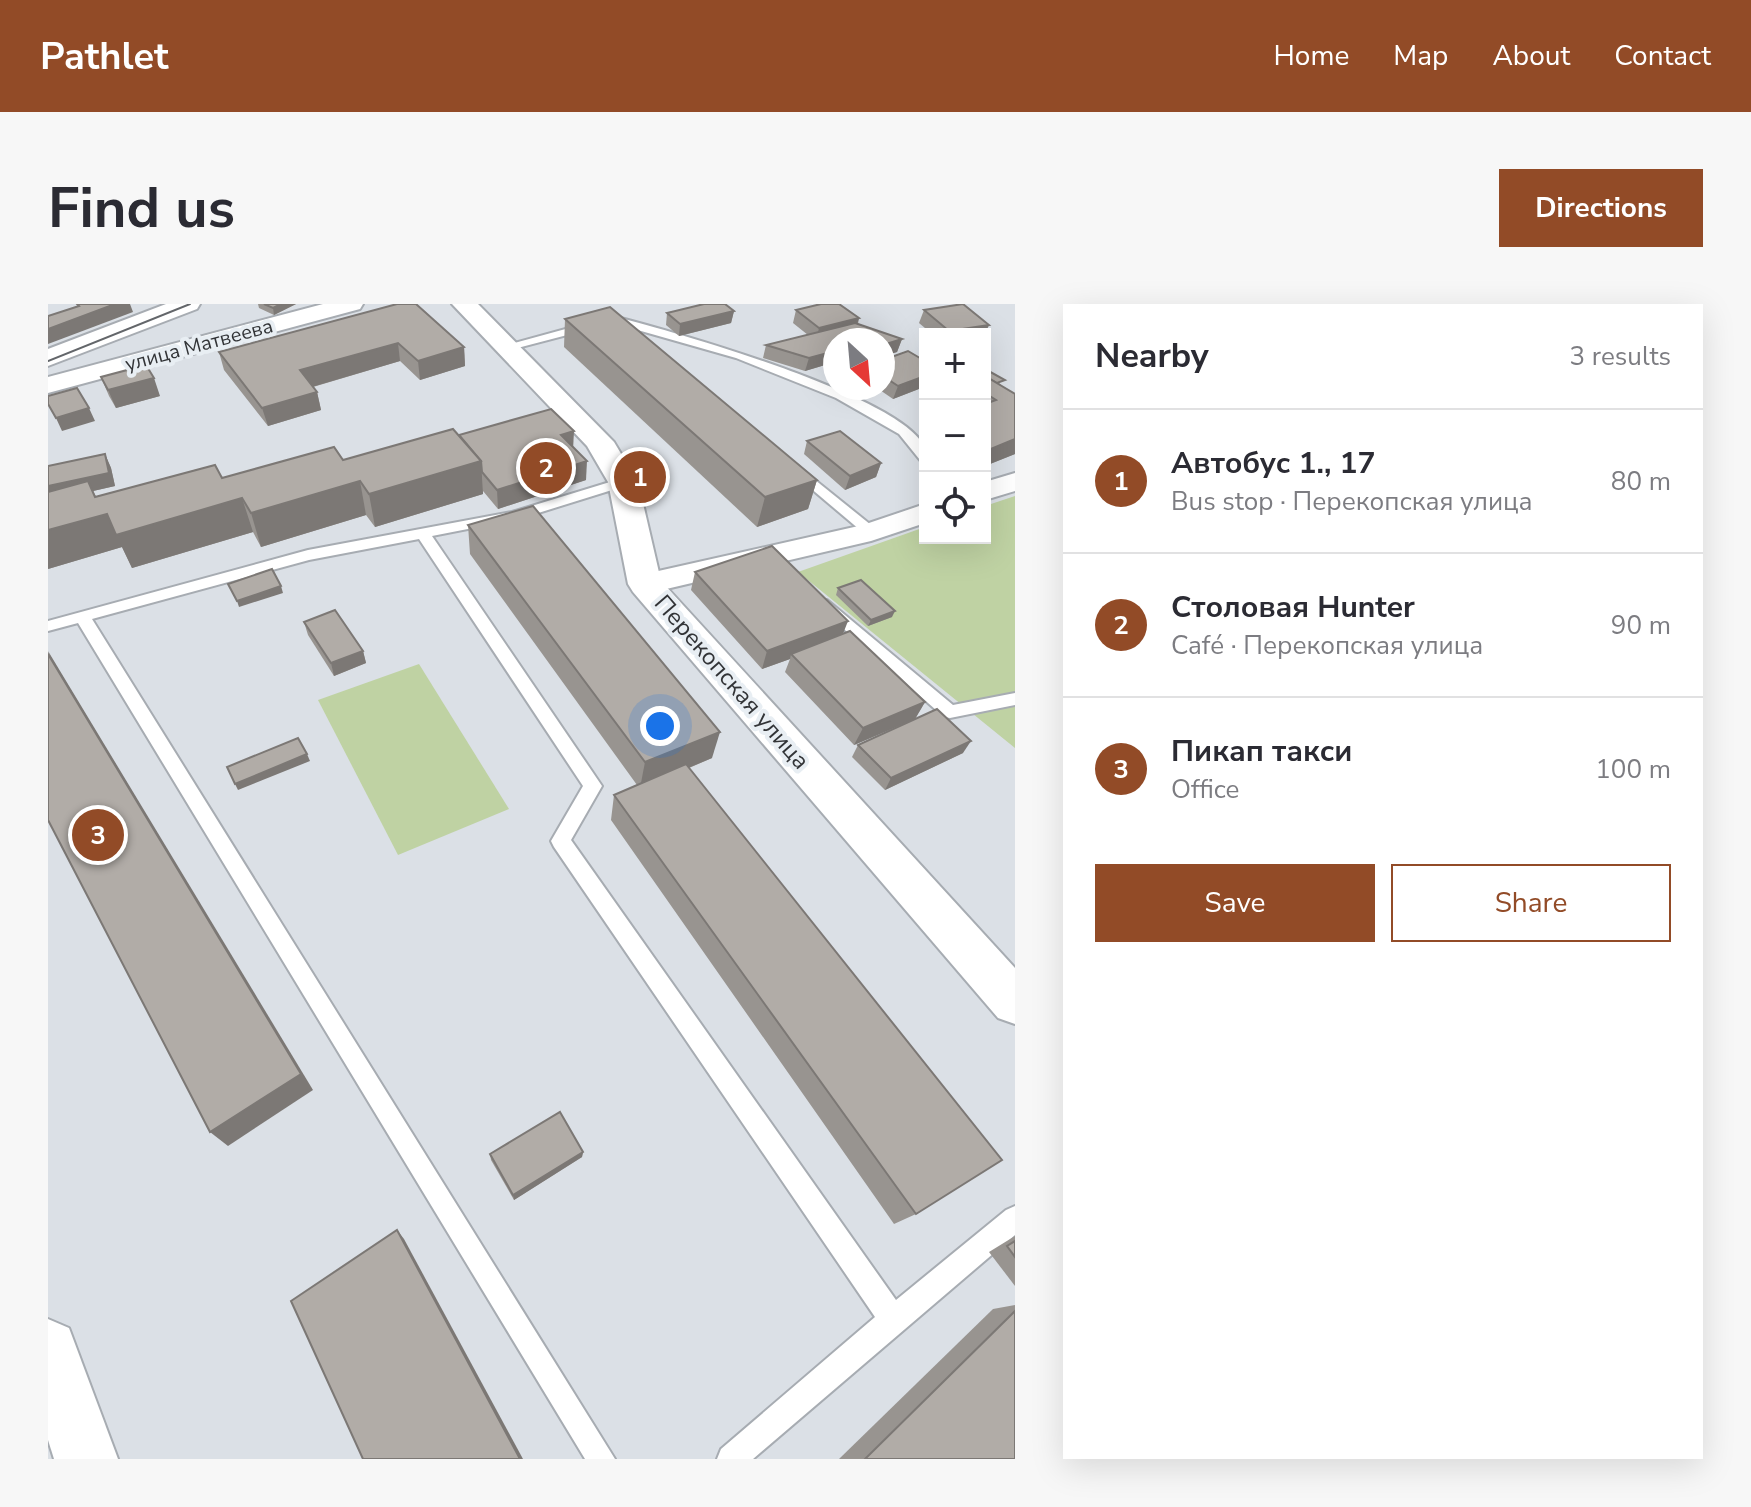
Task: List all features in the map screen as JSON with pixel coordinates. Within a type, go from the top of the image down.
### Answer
[{"type":"main road","points":[[48,358],[188,304]]},
{"type":"main road","name":"улица Матвеева","points":[[48,385],[351,304]]},
{"type":"main road","name":"Перекопская улица","points":[[464,304],[503,338],[599,442],[623,482],[645,584],[1015,1002]]},
{"type":"main road","points":[[48,1349],[86,1459]]},
{"type":"street","points":[[991,490],[1015,481]]},
{"type":"street","points":[[645,584],[776,560],[919,515]]},
{"type":"lane","points":[[503,338],[613,319],[740,355],[840,395],[904,431],[919,450]]},
{"type":"lane","points":[[623,322],[647,342]]},
{"type":"lane","points":[[788,462],[871,532]]},
{"type":"lane","points":[[48,626],[308,555],[514,516],[623,482]]},
{"type":"lane","points":[[423,533],[593,786],[561,841],[893,1319]]},
{"type":"lane","points":[[818,597],[950,712],[1015,699]]},
{"type":"lane","points":[[82,616],[601,1459]]},
{"type":"lane","points":[[731,1459],[1015,1219]]},
{"type":"green space","points":[[1015,496],[1015,748],[798,572],[919,529],[919,544],[991,544],[991,504]]},
{"type":"green space","points":[[419,664],[509,809],[398,855],[318,700]]},
{"type":"building","points":[[77,304],[115,304],[48,329],[48,316],[79,306]]},
{"type":"building","points":[[397,304],[416,304],[464,347],[418,361],[398,343],[300,370],[317,392],[262,408],[219,352]]},
{"type":"building","points":[[704,304],[725,304],[734,311],[680,324],[667,313]]},
{"type":"building","points":[[821,304],[839,304],[859,318],[819,328],[796,310]]},
{"type":"building","points":[[963,304],[989,325],[945,328],[924,310]]},
{"type":"building","points":[[610,307],[817,480],[765,497],[565,319]]},
{"type":"building","points":[[855,323],[870,328],[835,328]]},
{"type":"building","points":[[823,331],[823,354],[809,358],[766,345]]},
{"type":"building","points":[[908,351],[919,357],[919,378],[898,386],[895,384],[895,356]]},
{"type":"building","points":[[146,365],[154,378],[108,390],[101,377]]},
{"type":"building","points":[[991,372],[1005,380],[997,383],[991,380]]},
{"type":"building","points":[[991,380],[1015,394],[1015,439],[991,449],[991,402],[996,400],[991,397]]},
{"type":"building","points":[[77,388],[89,408],[56,418],[48,404],[48,396]]},
{"type":"building","points":[[551,409],[574,431],[561,435],[587,461],[497,490],[482,472],[481,461],[459,435]]},
{"type":"building","points":[[453,429],[481,461],[369,494],[360,481],[251,513],[242,498],[116,535],[107,514],[48,530],[48,492],[88,481],[95,497],[215,465],[222,478],[334,447],[343,460]]},
{"type":"building","points":[[840,431],[881,463],[850,476],[807,441]]},
{"type":"building","points":[[105,454],[109,473],[48,486],[48,466]]},
{"type":"building","points":[[533,506],[720,732],[645,762],[468,525]]},
{"type":"building","points":[[772,546],[848,621],[767,651],[695,572]]},
{"type":"building","points":[[272,569],[281,586],[237,601],[228,584]]},
{"type":"building","points":[[861,580],[895,611],[871,620],[838,588]]},
{"type":"building","points":[[335,610],[363,651],[331,663],[304,622]]},
{"type":"building","points":[[850,631],[925,702],[863,728],[791,654]]},
{"type":"building","points":[[48,654],[301,1074],[210,1132],[48,820]]},
{"type":"building","points":[[937,709],[971,741],[891,778],[858,745]]},
{"type":"building","points":[[298,738],[307,754],[235,784],[227,767]]},
{"type":"building","points":[[686,764],[1002,1160],[916,1214],[614,795]]},
{"type":"building","points":[[560,1112],[583,1152],[513,1195],[490,1154]]},
{"type":"building","points":[[397,1230],[520,1459],[363,1459],[291,1301]]},
{"type":"building","points":[[1015,1241],[1015,1257],[1007,1246]]},
{"type":"building","points":[[1015,1311],[1015,1459],[865,1459]]},
{"type":"tram line","points":[[48,361],[190,304]]},
{"type":"place","name":"Столовая Hunter","points":[[546,468]]},
{"type":"place","name":"Автобус 1., 17","points":[[640,477]]},
{"type":"place","name":"Пикап такси","points":[[98,835]]}]
